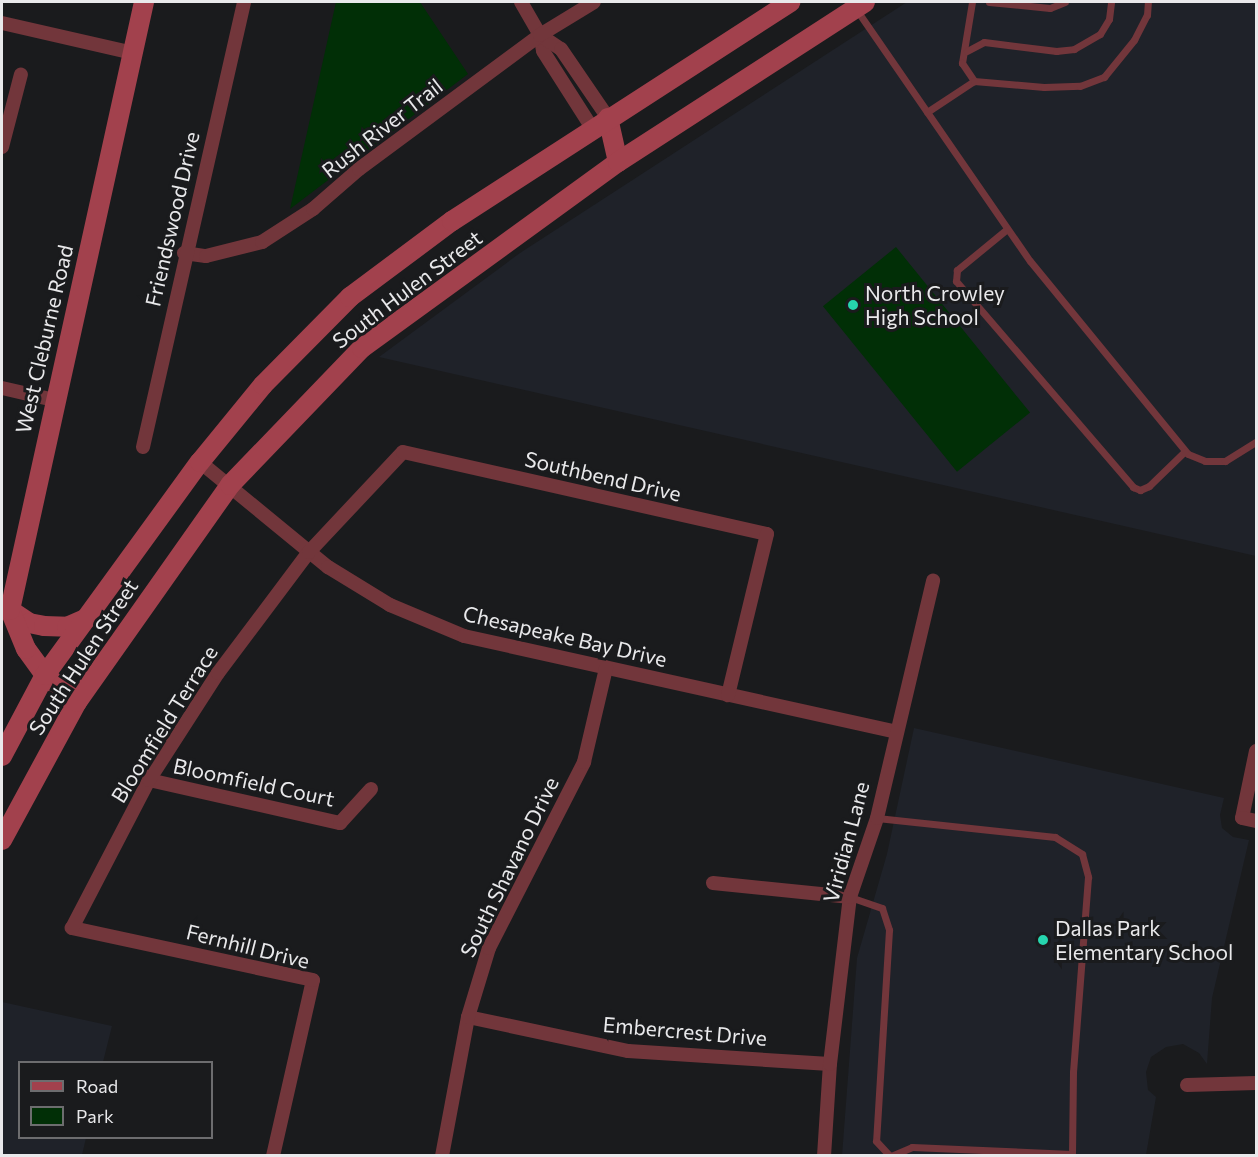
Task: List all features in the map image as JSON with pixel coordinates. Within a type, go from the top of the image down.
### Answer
[{"type":"main road","name":"West Cleburne Road","points":[[10,610],[54,400],[144,2]]},
{"type":"main road","name":"South Hulen Street","points":[[2,756],[45,675],[200,462],[263,385],[350,297],[452,221],[790,2]]},
{"type":"main road","name":"South Hulen Street","points":[[2,840],[77,702],[230,484],[362,348],[618,162],[858,4]]},
{"type":"main road","points":[[600,123],[618,162]]},
{"type":"main road","points":[[10,610],[30,623],[44,626],[67,627],[87,618]]},
{"type":"main road","points":[[10,610],[26,649],[45,675],[77,702]]},
{"type":"street","name":"Friendswood Drive","points":[[143,447],[184,253],[244,2]]},
{"type":"street","points":[[521,2],[540,35],[561,49],[600,123]]},
{"type":"street","name":"Rush River Trail","points":[[184,253],[206,256],[262,242],[313,209],[359,169],[540,35],[594,2]]},
{"type":"street","points":[[2,23],[133,53]]},
{"type":"street","points":[[2,147],[21,74]]},
{"type":"street","points":[[2,388],[54,400]]},
{"type":"street","name":"Southbend Drive","points":[[309,552],[403,452],[767,534],[728,695]]},
{"type":"street","name":"Chesapeake Bay Drive","points":[[200,462],[230,484],[309,552],[390,605],[464,636],[896,732]]},
{"type":"street","name":"Bloomfield Terrace","points":[[72,928],[149,780],[218,673],[309,552]]},
{"type":"street","name":"Viridian Lane","points":[[824,1155],[830,1064],[850,897],[877,818],[933,581]]},
{"type":"street","name":"South Shavano Drive","points":[[442,1155],[468,1017],[489,948],[584,762],[606,668]]},
{"type":"street","points":[[1257,751],[1242,818],[1257,821]]},
{"type":"street","name":"Bloomfield Court","points":[[149,780],[340,823],[371,789]]},
{"type":"street","points":[[713,883],[850,897]]},
{"type":"street","name":"Fernhill Drive","points":[[72,928],[313,980],[273,1155]]},
{"type":"street","name":"Embercrest Drive","points":[[468,1017],[628,1051],[830,1064]]},
{"type":"street","points":[[1187,1085],[1257,1083]]},
{"type":"lane","points":[[972,2],[967,51],[962,63],[974,81]]},
{"type":"lane","points":[[989,2],[1050,8],[1065,2]]},
{"type":"lane","points":[[967,51],[984,42],[1056,51],[1074,49],[1100,34],[1109,19],[1111,2]]},
{"type":"lane","points":[[927,112],[974,81],[1044,87],[1080,86],[1104,78],[1134,40],[1147,15],[1148,2]]},
{"type":"lane","points":[[858,4],[927,112],[1008,229],[1185,452],[1205,461],[1225,461],[1257,442]]},
{"type":"lane","points":[[1008,229],[957,270],[956,281],[1133,487],[1140,490],[1149,486],[1185,452]]},
{"type":"lane","points":[[850,897],[882,908],[890,930],[876,1141],[890,1155],[912,1148],[1072,1154],[1073,1072],[1088,877],[1082,854],[1055,837],[877,818]]},
{"type":"shaded area","name":"North Crowley High School","points":[[907,2],[1256,2],[1256,556],[379,357],[520,253]]},
{"type":"shaded area","name":"Dallas Park Elementary School","points":[[914,728],[1224,798],[1220,815],[1222,828],[1233,837],[1249,840],[1212,998],[1207,1064],[1199,1053],[1183,1044],[1166,1047],[1151,1057],[1146,1072],[1148,1090],[1156,1097],[1146,1155],[842,1156],[857,958],[887,854]]},
{"type":"shaded area","points":[[2,1002],[112,1026],[103,1061],[18,1061],[18,1139],[86,1139],[82,1155],[2,1155]]},
{"type":"green space","points":[[336,2],[420,2],[468,74],[290,209]]},
{"type":"green space","points":[[896,247],[1030,413],[957,472],[823,306]]},
{"type":"place","name":"North Crowley High School","points":[[853,305]]},
{"type":"place","name":"Dallas Park Elementary School","points":[[1043,940]]}]
